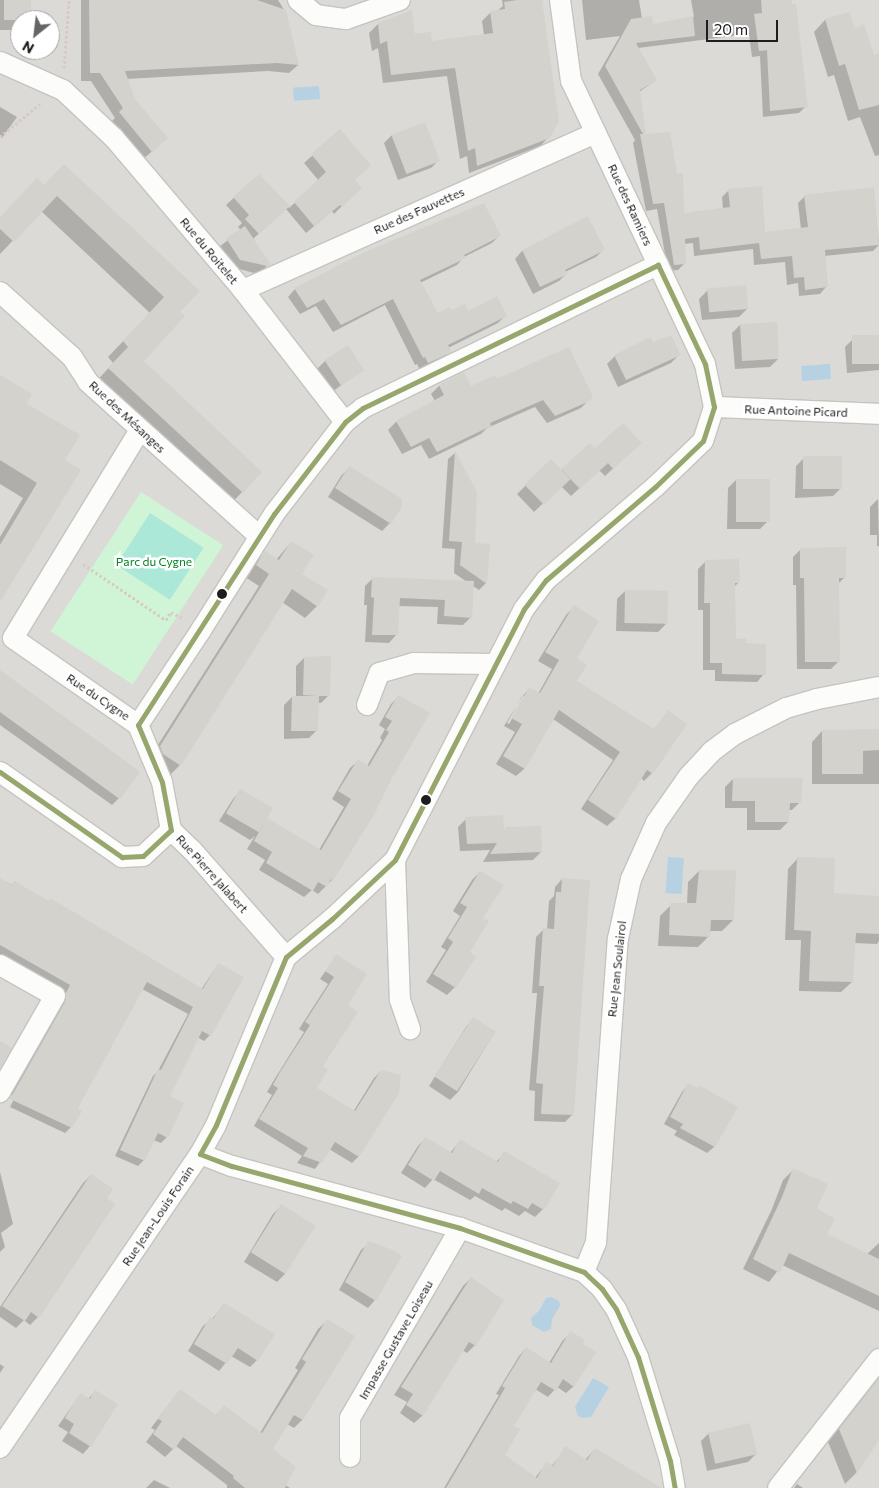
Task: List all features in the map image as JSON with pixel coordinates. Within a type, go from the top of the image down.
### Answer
[{"type":"street","points":[[298,0],[316,15],[346,18],[400,0]]},
{"type":"street","name":"Rue des Ramiers","points":[[560,0],[571,81],[705,364],[714,407]]},
{"type":"street","name":"Rue du Roitelet","points":[[0,62],[55,95],[114,138],[242,290],[345,422]]},
{"type":"street","name":"Rue des Fauvettes","points":[[242,290],[596,133]]},
{"type":"street","name":"Rue du Cygne","points":[[140,430],[13,638],[138,725],[274,514],[345,422],[363,408],[658,265]]},
{"type":"street","name":"Rue des Mésanges","points":[[0,292],[72,356],[88,382],[259,536]]},
{"type":"street","name":"Rue Antoine Picard","points":[[714,407],[879,414]]},
{"type":"street","name":"Rue Jean-Louis Forain","points":[[0,1448],[200,1154],[216,1125],[286,957],[332,920],[395,860],[494,664],[524,609],[546,580],[655,487],[703,441],[714,407]]},
{"type":"street","points":[[367,705],[379,673],[414,663],[494,664]]},
{"type":"street","name":"Rue Jean Soulairol","points":[[584,1272],[596,1243],[617,949],[623,911],[631,879],[656,823],[689,776],[711,752],[735,734],[786,708],[817,699],[879,687]]},
{"type":"street","name":"Rue Pierre Jalabert","points":[[138,725],[162,782],[171,830],[192,850],[286,957]]},
{"type":"street","points":[[0,772],[122,857],[143,856],[171,830]]},
{"type":"street","points":[[395,860],[400,1000],[410,1028]]},
{"type":"street","points":[[0,965],[55,996],[0,1092]]},
{"type":"street","points":[[200,1154],[232,1166],[460,1228],[584,1272],[602,1289],[616,1309],[638,1357],[670,1460],[675,1488]]},
{"type":"street","name":"Impasse Gustave Loiseau","points":[[350,1457],[350,1418],[460,1228]]},
{"type":"street","points":[[778,1488],[879,1359]]},
{"type":"path","points":[[0,137],[55,95],[69,0]]},
{"type":"path","points":[[66,551],[166,620],[172,612],[201,630]]},
{"type":"shaded area","points":[[0,0],[879,0],[879,1488],[0,1488]]},
{"type":"green space","name":"Parc du Cygne","points":[[141,492],[223,545],[133,685],[51,631]]},
{"type":"green space","points":[[150,513],[204,548],[170,600],[116,565]]},
{"type":"water","points":[[319,86],[320,99],[294,101],[293,88]]},
{"type":"water","points":[[830,364],[831,379],[802,381],[801,366]]},
{"type":"water","points":[[668,857],[684,858],[681,894],[665,893]]},
{"type":"water","points":[[551,1297],[559,1301],[560,1306],[552,1319],[551,1329],[544,1332],[532,1325],[531,1318],[539,1311],[546,1298]]},
{"type":"water","points":[[593,1378],[609,1387],[591,1417],[583,1418],[578,1416],[575,1407]]},
{"type":"building","points":[[4,0],[31,0],[31,10],[10,10],[10,20],[4,20]]},
{"type":"building","points":[[89,0],[257,0],[286,10],[299,65],[277,63],[125,71],[135,99],[168,138],[152,152],[119,112],[123,108],[100,73],[90,73]]},
{"type":"building","points":[[542,0],[559,121],[550,138],[477,166],[475,148],[468,151],[455,68],[391,75],[387,41],[380,44],[378,23],[412,10],[415,34],[431,32],[432,41],[493,33],[490,11],[505,9],[504,2]]},
{"type":"building","points":[[761,0],[792,0],[792,4],[796,4],[808,107],[770,111],[767,50],[759,51],[754,14],[762,13]]},
{"type":"building","points":[[849,12],[855,28],[864,24],[874,55],[879,53],[879,105],[859,110],[845,64],[839,66],[825,19]]},
{"type":"building","points":[[652,16],[653,24],[693,16],[695,36],[636,43],[657,80],[640,90],[646,134],[670,132],[677,174],[683,173],[684,213],[730,207],[728,189],[762,186],[765,232],[808,227],[804,195],[874,187],[879,245],[825,250],[828,287],[805,290],[804,277],[794,278],[792,256],[761,259],[759,243],[700,250],[699,237],[685,239],[686,264],[674,265],[664,203],[653,204],[640,134],[643,134],[605,66],[631,19]]},
{"type":"building","points":[[425,122],[440,161],[406,174],[391,135]]},
{"type":"building","points":[[340,129],[371,165],[355,180],[362,188],[342,207],[340,205],[314,226],[294,202],[326,172],[311,154]]},
{"type":"building","points":[[64,164],[200,291],[180,312],[185,316],[144,361],[262,472],[243,493],[108,368],[128,347],[123,341],[164,297],[57,196],[14,242],[0,229],[0,217],[37,178],[44,185]]},
{"type":"building","points":[[259,174],[290,206],[259,234],[245,219],[249,215],[233,197]]},
{"type":"building","points":[[484,203],[501,236],[464,255],[466,258],[420,280],[438,313],[450,307],[452,310],[465,304],[468,311],[497,296],[507,316],[448,345],[452,352],[428,363],[425,357],[423,358],[393,299],[341,325],[324,299],[307,308],[294,288],[369,250]]},
{"type":"building","points":[[588,216],[605,250],[565,270],[568,274],[540,287],[522,250]]},
{"type":"building","points":[[245,226],[271,265],[267,266],[240,260],[226,238]]},
{"type":"building","points":[[746,285],[748,309],[709,312],[707,288]]},
{"type":"building","points":[[777,322],[779,359],[742,361],[740,324]]},
{"type":"building","points":[[671,335],[681,355],[626,380],[614,355],[651,337],[653,342]]},
{"type":"building","points":[[852,335],[879,335],[879,364],[852,364]]},
{"type":"building","points":[[348,345],[364,370],[341,385],[325,360]]},
{"type":"building","points":[[569,347],[593,397],[590,401],[555,416],[543,400],[490,423],[491,426],[437,452],[429,438],[411,447],[396,421],[444,395],[439,385],[464,372],[471,386],[495,375],[497,379]]},
{"type":"building","points":[[0,375],[32,394],[27,404],[80,435],[65,460],[81,470],[0,602],[0,545],[37,483],[0,460]]},
{"type":"building","points":[[623,423],[642,443],[613,469],[608,463],[580,489],[561,469],[590,443],[595,448]]},
{"type":"building","points":[[455,451],[477,492],[475,543],[490,544],[487,584],[460,565],[462,542],[449,541]]},
{"type":"building","points":[[803,456],[842,456],[842,489],[803,489]]},
{"type":"building","points":[[551,459],[570,479],[544,505],[524,485]]},
{"type":"building","points":[[349,466],[402,499],[402,507],[391,524],[335,488]]},
{"type":"building","points":[[736,479],[770,479],[770,522],[736,522]]},
{"type":"building","points":[[291,541],[314,555],[302,574],[328,590],[318,607],[292,589],[181,766],[163,754],[160,746],[269,574],[256,565],[265,551],[279,560]]},
{"type":"building","points":[[846,547],[846,578],[839,578],[840,662],[805,662],[804,578],[800,578],[800,548]]},
{"type":"building","points":[[739,559],[740,583],[735,583],[736,639],[746,638],[746,643],[766,644],[766,675],[722,674],[722,663],[710,663],[710,603],[704,603],[705,560]]},
{"type":"building","points":[[372,577],[474,581],[472,618],[444,616],[445,600],[400,598],[398,635],[372,635],[374,598],[371,597]]},
{"type":"building","points":[[625,590],[668,591],[667,624],[624,623]]},
{"type":"building","points":[[574,605],[599,621],[577,658],[587,665],[577,681],[654,729],[668,710],[687,724],[653,774],[647,770],[616,819],[588,800],[620,752],[559,710],[525,769],[503,756],[522,724],[511,718],[529,688],[540,693],[559,660],[545,652]]},
{"type":"building","points":[[331,656],[330,696],[319,696],[318,731],[291,731],[292,696],[316,696],[303,695],[304,657]]},
{"type":"building","points":[[0,670],[140,772],[120,799],[0,712]]},
{"type":"building","points":[[398,695],[430,713],[392,778],[375,813],[333,881],[331,879],[327,887],[318,882],[313,891],[266,863],[272,852],[254,841],[267,818],[321,850],[351,799],[338,791],[358,759],[369,766],[389,732],[386,730],[392,721],[385,717]]},
{"type":"building","points":[[879,729],[879,750],[863,751],[863,774],[822,774],[822,730]]},
{"type":"building","points":[[733,778],[803,778],[801,803],[790,803],[789,822],[755,822],[755,801],[732,801]]},
{"type":"building","points":[[240,789],[273,808],[259,832],[226,813]]},
{"type":"building","points":[[503,815],[504,831],[506,827],[541,826],[542,852],[490,854],[497,843],[467,844],[465,817]]},
{"type":"building","points":[[797,857],[835,858],[834,893],[879,896],[879,934],[856,933],[853,982],[809,981],[811,931],[794,930]]},
{"type":"building","points":[[699,870],[736,870],[734,920],[711,920],[710,937],[669,935],[670,903],[696,903]]},
{"type":"building","points":[[480,871],[504,885],[483,918],[489,921],[470,952],[476,957],[456,988],[433,974],[453,942],[448,938],[467,907],[460,903]]},
{"type":"building","points":[[0,878],[12,885],[14,881],[49,901],[50,898],[203,989],[218,963],[244,977],[211,1036],[202,1031],[170,1096],[184,1103],[168,1138],[158,1133],[145,1161],[120,1150],[158,1069],[161,1070],[193,1007],[147,982],[78,1108],[82,1111],[72,1128],[10,1099],[65,1002],[66,993],[70,985],[0,945]]},
{"type":"building","points":[[562,878],[590,880],[574,1115],[541,1114],[543,1084],[536,1083],[544,986],[539,986],[543,928],[554,929],[556,892],[561,892]]},
{"type":"building","points":[[336,954],[367,974],[348,1005],[358,1012],[323,1066],[328,1070],[317,1088],[355,1111],[381,1070],[401,1075],[399,1093],[359,1157],[335,1142],[322,1163],[303,1156],[308,1148],[259,1119],[278,1088],[273,1085],[280,1072],[310,1025],[305,1022],[334,977],[325,971]]},
{"type":"building","points":[[473,1017],[496,1032],[457,1091],[434,1077]]},
{"type":"building","points":[[0,1041],[12,1048],[0,1068]]},
{"type":"building","points":[[688,1083],[697,1088],[699,1085],[738,1107],[715,1147],[680,1128],[683,1124],[670,1117]]},
{"type":"building","points":[[425,1137],[452,1153],[460,1139],[498,1162],[504,1151],[560,1183],[544,1210],[532,1203],[528,1209],[513,1201],[511,1204],[482,1188],[479,1194],[440,1171],[434,1181],[408,1165]]},
{"type":"building","points":[[793,1168],[828,1184],[817,1208],[835,1219],[827,1234],[879,1259],[879,1296],[789,1253],[780,1273],[753,1259],[782,1197]]},
{"type":"building","points":[[91,1174],[113,1189],[107,1198],[115,1204],[39,1318],[31,1312],[25,1321],[2,1306]]},
{"type":"building","points":[[281,1204],[316,1226],[286,1274],[251,1252]]},
{"type":"building","points":[[368,1241],[390,1249],[402,1256],[376,1301],[345,1282]]},
{"type":"building","points":[[471,1277],[504,1300],[476,1346],[469,1342],[423,1416],[406,1405],[413,1394],[401,1387]]},
{"type":"building","points":[[224,1303],[275,1334],[258,1361],[238,1348],[227,1364],[194,1344],[210,1317],[213,1319]]},
{"type":"building","points":[[327,1319],[355,1336],[303,1420],[294,1415],[273,1449],[296,1467],[285,1488],[245,1488],[233,1478],[234,1476],[183,1437],[174,1450],[153,1434],[162,1421],[158,1419],[180,1389],[216,1415],[224,1405],[262,1433],[306,1362],[302,1359]]},
{"type":"building","points":[[570,1331],[585,1340],[583,1344],[596,1352],[574,1387],[563,1379],[556,1391],[541,1382],[514,1426],[520,1429],[505,1455],[537,1478],[546,1462],[553,1466],[565,1446],[587,1460],[595,1448],[662,1488],[446,1488],[505,1388],[502,1386],[526,1347],[551,1363]]},
{"type":"building","points":[[879,1378],[879,1440],[857,1473],[839,1429]]},
{"type":"building","points":[[95,1390],[118,1404],[91,1447],[69,1433],[74,1424],[65,1418],[80,1393],[90,1399]]},
{"type":"building","points":[[750,1423],[757,1454],[715,1464],[708,1433]]},
{"type":"transit line","points":[[138,725],[274,514],[345,422],[363,408],[658,265]]},
{"type":"transit line","points":[[200,1154],[216,1125],[286,957],[332,919],[395,860],[524,609],[546,580],[655,487],[703,441],[714,407],[705,364],[658,265]]},
{"type":"transit line","points":[[138,725],[162,782],[171,830]]},
{"type":"transit line","points":[[0,772],[122,857],[143,856],[171,830]]},
{"type":"transit line","points":[[200,1154],[232,1166],[460,1228],[584,1272],[602,1289],[616,1309],[638,1357],[670,1461],[675,1488]]}]
